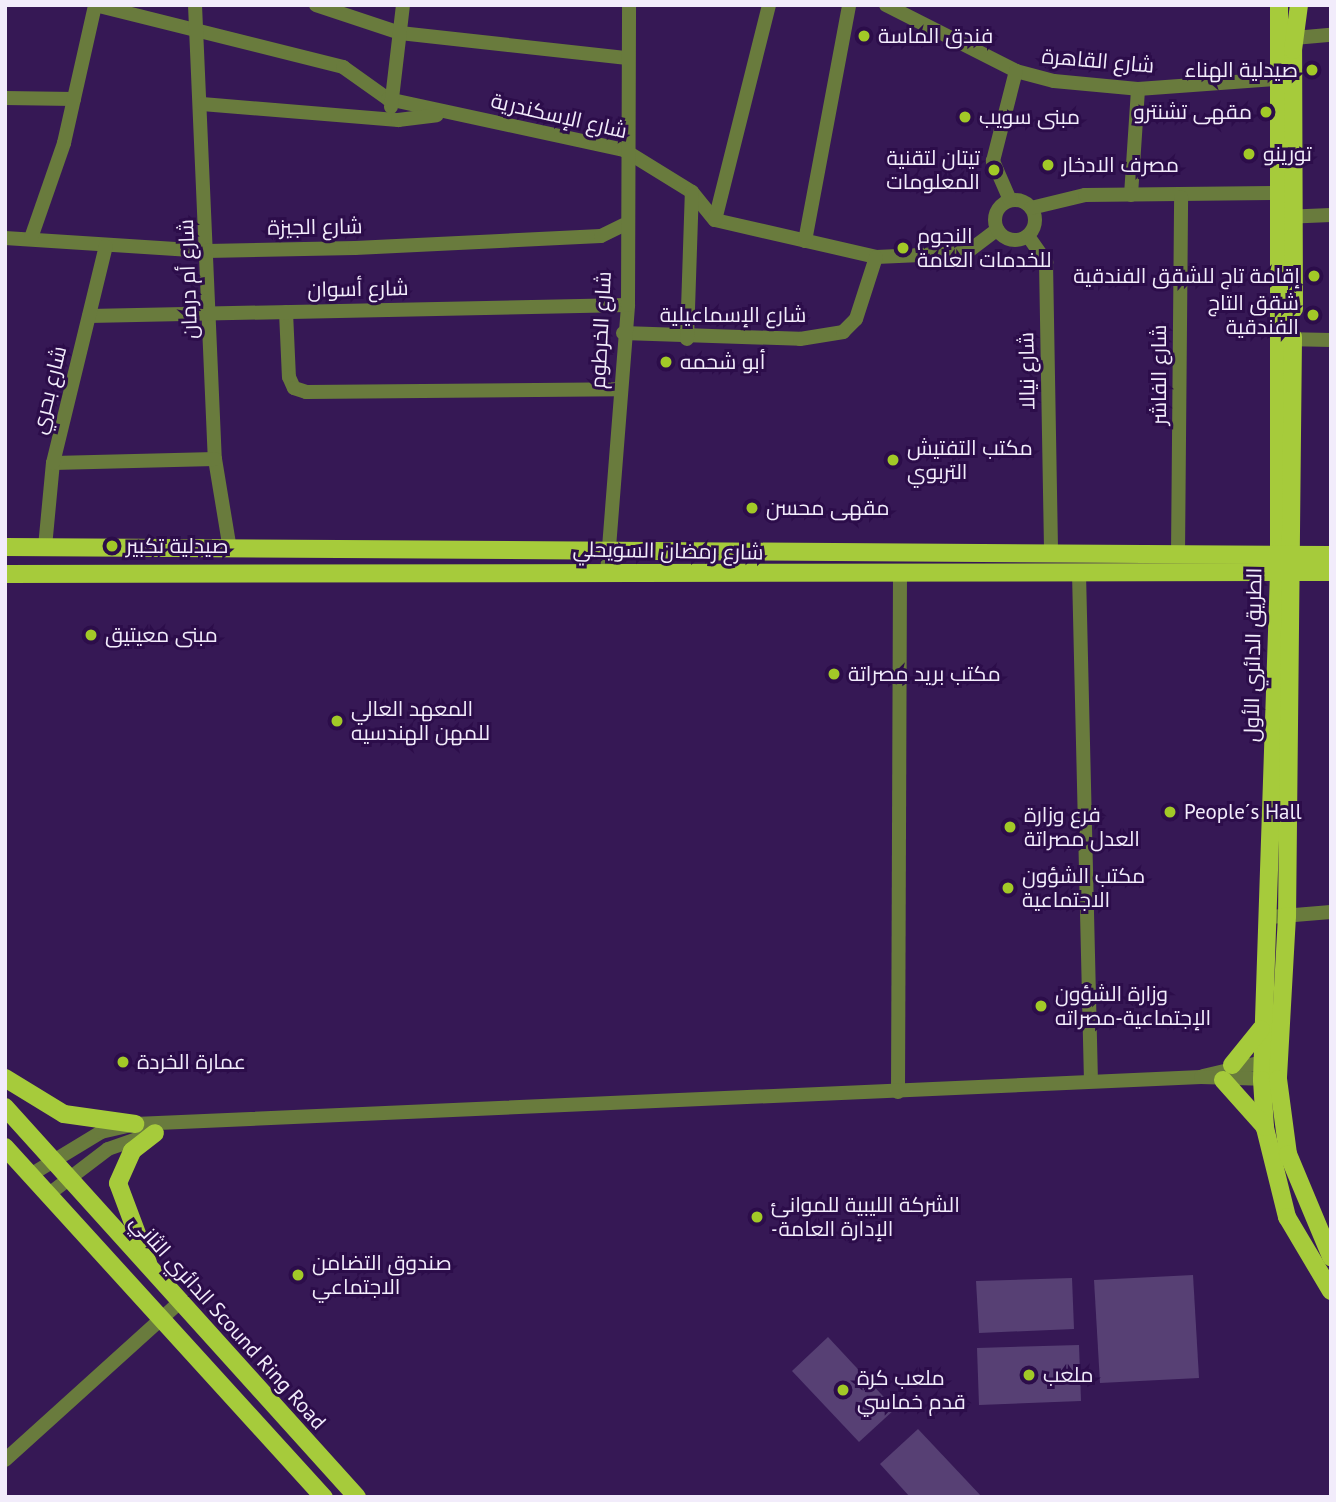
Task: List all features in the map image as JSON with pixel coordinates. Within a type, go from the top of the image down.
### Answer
[{"type":"main road","points":[[1279,5],[1287,78],[1287,339]]},
{"type":"main road","points":[[1287,78],[1299,5]]},
{"type":"main road","name":"الطريق الدائري الأول","points":[[1285,564],[1292,487],[1287,339]]},
{"type":"main road","name":"الطريق الدائري الأول","points":[[1287,339],[1278,916],[1265,1128],[1287,1217],[1331,1291]]},
{"type":"main road","name":"شارع رمضان السويحلي","points":[[5,547],[610,554],[1178,554],[1285,564],[1331,572]]},
{"type":"main road","name":"شارع رمضان السويحلي","points":[[5,575],[607,573],[900,576],[1079,573],[1285,564],[1331,555]]},
{"type":"main road","name":"الطريق الدائري الأول","points":[[1270,1060],[1262,1026],[1278,916]]},
{"type":"main road","points":[[1262,1026],[1228,1073],[1265,1128]]},
{"type":"main road","points":[[5,1078],[64,1114],[135,1124]]},
{"type":"main road","name":"الطريق الدائري الأول","points":[[1270,1079],[1288,1154],[1331,1257]]},
{"type":"main road","name":"الدائري الثاني Scound Ring Road","points":[[5,1107],[357,1497]]},
{"type":"main road","points":[[150,1269],[118,1183],[132,1151],[163,1130]]},
{"type":"main road","points":[[5,1147],[324,1497]]},
{"type":"street","name":"شارع الإسكندرية","points":[[95,5],[343,67],[388,100],[624,149],[692,192],[715,220]]},
{"type":"street","points":[[31,238],[74,99],[95,5]]},
{"type":"street","name":"شارع أم درمان","points":[[195,5],[194,29],[202,104],[215,459],[230,550]]},
{"type":"street","points":[[316,5],[400,33],[628,58]]},
{"type":"street","points":[[398,120],[388,100],[400,33],[402,5]]},
{"type":"street","name":"شارع الخرطوم","points":[[607,573],[623,333],[628,305],[624,149],[629,5]]},
{"type":"street","points":[[769,5],[715,220],[876,257],[966,253],[998,230]]},
{"type":"street","points":[[805,241],[849,5]]},
{"type":"street","name":"شارع القاهرة","points":[[886,5],[1016,71],[1138,89],[1287,78]]},
{"type":"street","points":[[1294,38],[1331,35]]},
{"type":"street","points":[[1016,71],[993,162],[1010,200],[1031,208],[1085,195],[1181,197],[1285,193]]},
{"type":"street","points":[[1131,195],[1138,89]]},
{"type":"street","points":[[5,98],[74,99]]},
{"type":"street","points":[[202,104],[398,120],[449,114]]},
{"type":"street","points":[[687,339],[692,192]]},
{"type":"street","name":"شارع الفاشر","points":[[1178,554],[1181,197]]},
{"type":"street","points":[[1010,200],[996,212],[998,230],[1011,240],[1028,236],[1035,225],[1031,208]]},
{"type":"street","points":[[1285,217],[1331,215]]},
{"type":"street","name":"شارع الجيزة","points":[[5,238],[207,251],[601,236],[624,225]]},
{"type":"street","name":"شارع نيالا","points":[[1028,236],[1046,262],[1051,553]]},
{"type":"street","name":"شارع بحري","points":[[45,547],[53,463],[106,246]]},
{"type":"street","name":"شارع الإسماعيلية","points":[[623,333],[687,339],[800,339],[844,332],[856,319],[876,257]]},
{"type":"street","name":"شارع أسوان","points":[[89,316],[628,305]]},
{"type":"street","points":[[286,312],[289,377],[294,388],[306,392],[620,389]]},
{"type":"street","points":[[1287,339],[1331,340]]},
{"type":"street","points":[[53,463],[215,459]]},
{"type":"street","points":[[1079,573],[1091,1081]]},
{"type":"street","points":[[898,1092],[900,576]]},
{"type":"street","points":[[1278,916],[1331,912]]},
{"type":"street","points":[[49,1194],[67,1177],[116,1144],[163,1130],[1201,1076],[1228,1073],[1270,1060]]},
{"type":"street","points":[[1228,1073],[1270,1079]]},
{"type":"street","points":[[32,1174],[102,1132],[135,1124],[163,1130]]},
{"type":"street","points":[[5,1460],[180,1302]]},
{"type":"shaded area","points":[[1193,1275],[1199,1378],[1100,1383],[1094,1280]]},
{"type":"shaded area","points":[[1072,1278],[1074,1329],[979,1333],[976,1281]]},
{"type":"shaded area","name":"ملعب كرة قدم خماسي","points":[[828,1337],[895,1409],[859,1442],[792,1371]]},
{"type":"shaded area","name":"ملعب","points":[[1079,1345],[1081,1401],[979,1405],[977,1348]]},
{"type":"shaded area","points":[[918,1429],[982,1497],[910,1497],[880,1464]]},
{"type":"place","name":"فندق الماسة","points":[[864,36]]},
{"type":"place","name":"صيدلية الهناء","points":[[1312,70]]},
{"type":"place","name":"مقهى تشنترو","points":[[1266,112]]},
{"type":"place","name":"مبنى سويب","points":[[965,117]]},
{"type":"place","name":"تورينو","points":[[1249,154]]},
{"type":"place","name":"مصرف الادخار","points":[[1048,165]]},
{"type":"place","name":"تيتان لتقنية المعلومات","points":[[994,170]]},
{"type":"place","name":"النجوم للخدمات العامة","points":[[903,248]]},
{"type":"place","name":"إقامة تاج للشقق الفندقية","points":[[1314,276]]},
{"type":"place","name":"شقق التاج الفندقية","points":[[1313,315]]},
{"type":"place","name":"أبو شحمه","points":[[666,362]]},
{"type":"place","name":"مكتب التفتيش التربوي","points":[[893,460]]},
{"type":"place","name":"مقهى محسن","points":[[752,508]]},
{"type":"place","name":"صيدلية تكبير","points":[[112,546]]},
{"type":"place","name":"مبنى معيتيق","points":[[91,635]]},
{"type":"place","name":"مكتب بريد مصراتة","points":[[834,674]]},
{"type":"place","name":"المعهد العالي للمهن الهندسيه","points":[[337,721]]},
{"type":"place","name":"People´s Hall","points":[[1170,812]]},
{"type":"place","name":"فرع وزارة العدل مصراتة","points":[[1010,827]]},
{"type":"place","name":"مكتب الشؤون الاجتماعية","points":[[1008,888]]},
{"type":"place","name":"وزارة الشؤون الإجتماعية-مصراته","points":[[1041,1006]]},
{"type":"place","name":"عمارة الخردة","points":[[123,1062]]},
{"type":"place","name":"الشركة الليبية للموانئ -الإدارة العامة","points":[[757,1217]]},
{"type":"place","name":"صندوق التضامن الاجتماعي","points":[[298,1275]]},
{"type":"place","name":"ملعب","points":[[1029,1375]]},
{"type":"place","name":"ملعب كرة قدم خماسي","points":[[843,1390]]}]
